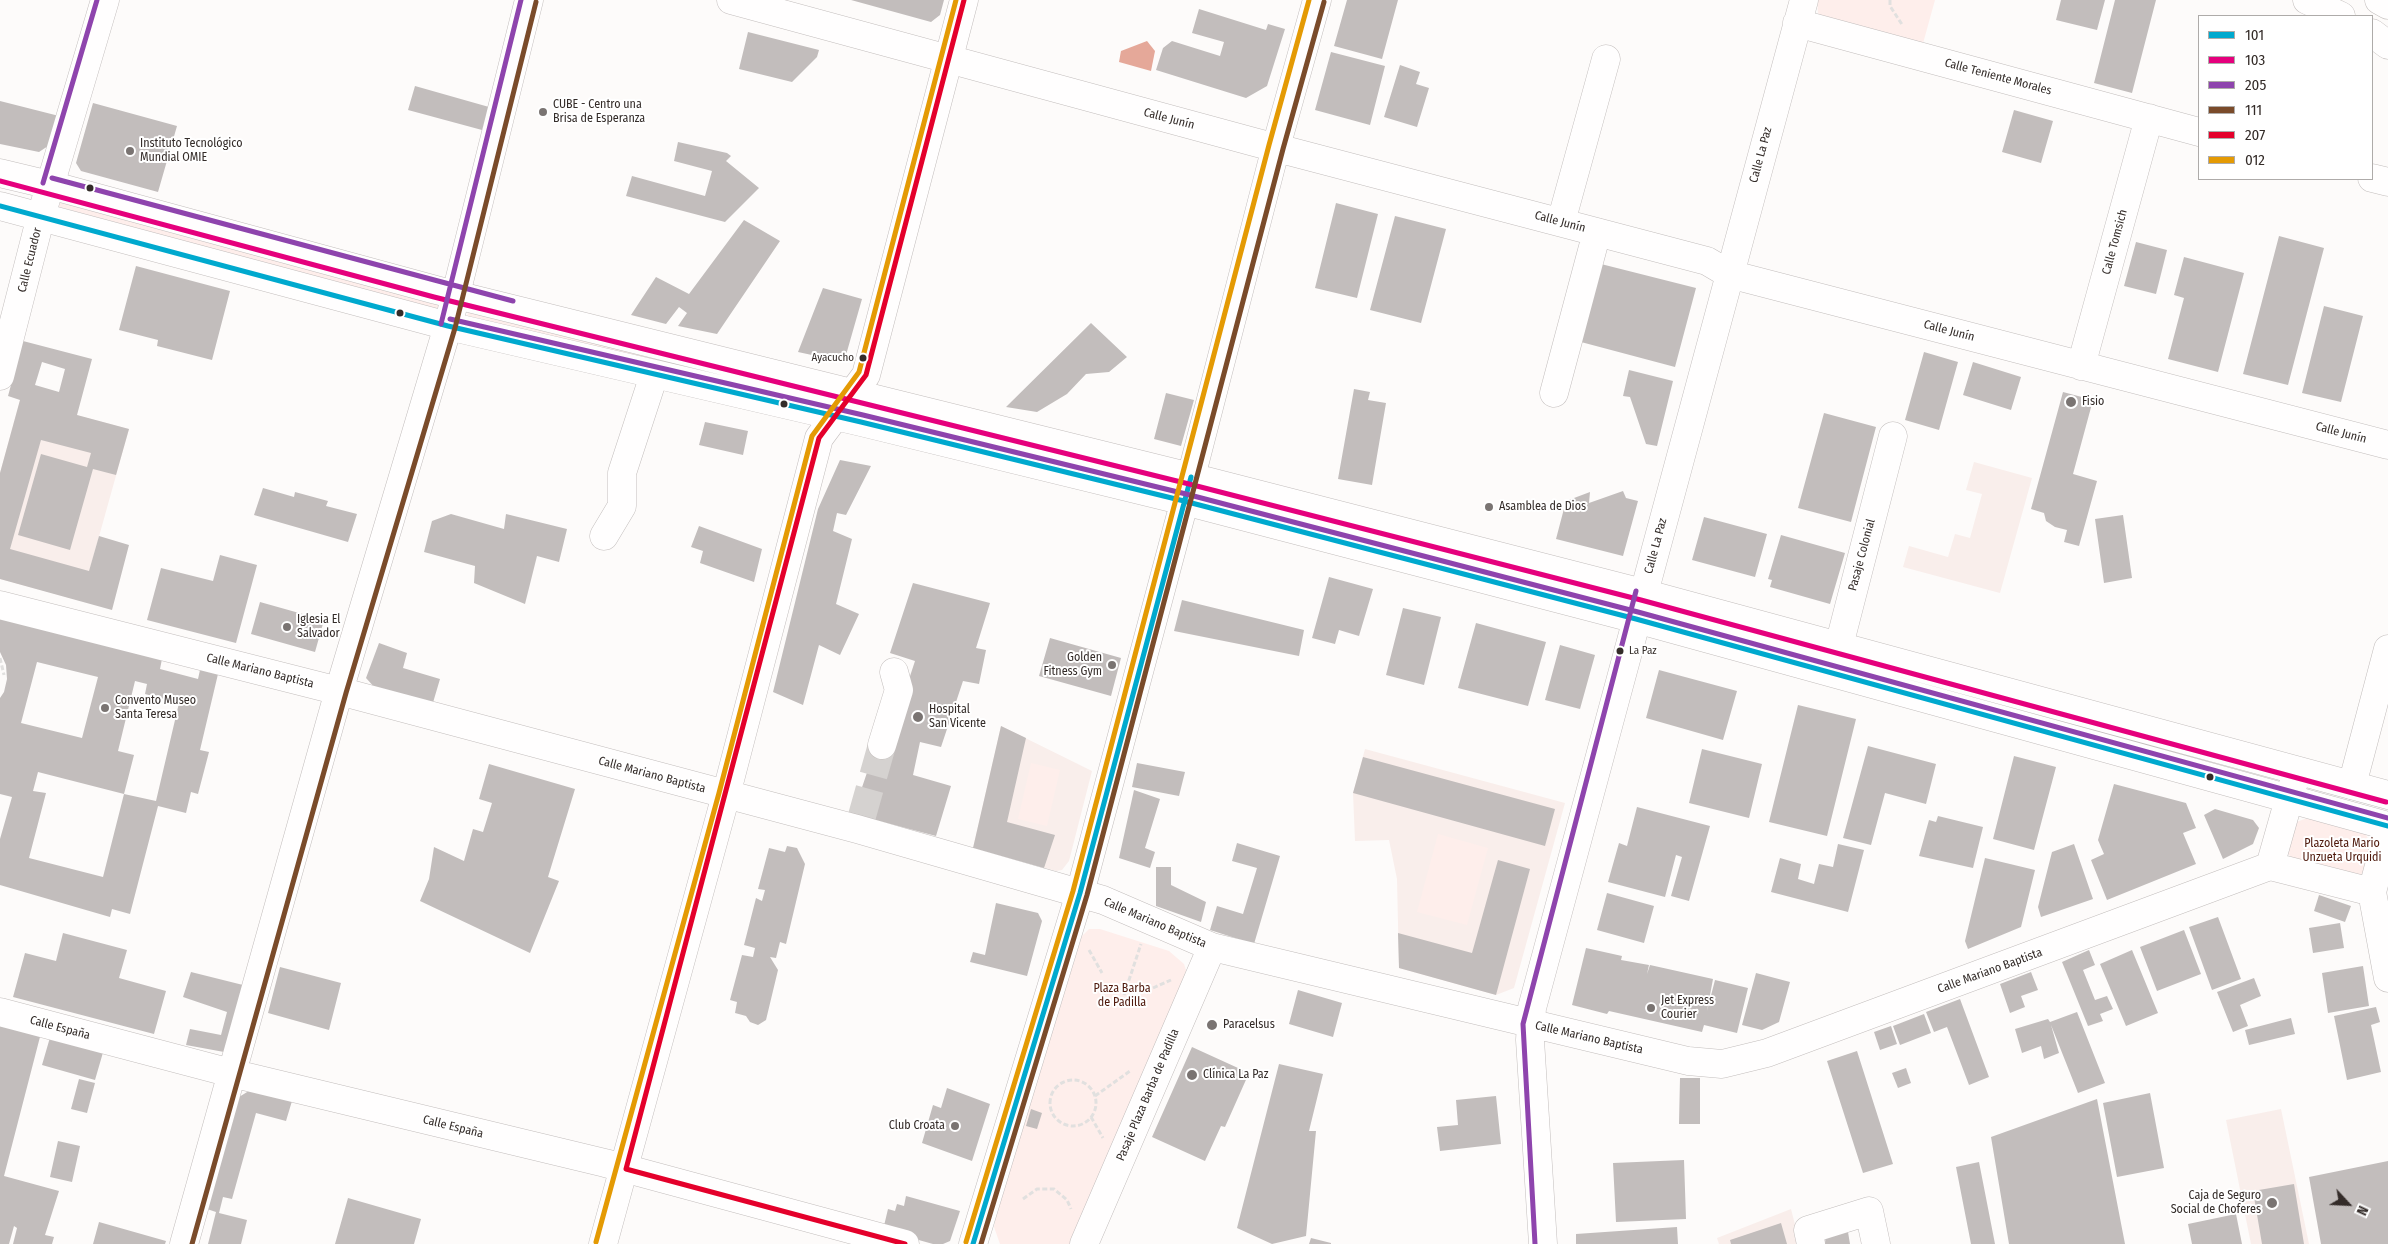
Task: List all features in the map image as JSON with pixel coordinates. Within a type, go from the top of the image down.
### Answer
[{"type":"street","name":"Calle Ecuador","points":[[0,376],[41,216],[104,0]]},
{"type":"street","points":[[184,1244],[339,691],[448,326],[529,0]]},
{"type":"street","name":"Calle Junín","points":[[732,0],[948,60],[1707,260],[1729,274],[2388,445]]},
{"type":"street","points":[[603,1244],[626,1169],[819,438],[866,375],[964,0]]},
{"type":"street","points":[[973,1244],[1080,893],[1188,489],[1276,147],[1317,0]]},
{"type":"street","points":[[2307,0],[2339,15]]},
{"type":"street","points":[[2379,0],[2388,5]]},
{"type":"street","name":"Calle Teniente Morales","points":[[1801,12],[2198,132]]},
{"type":"street","name":"Calle La Paz","points":[[1543,1244],[1530,1025],[1640,606],[1801,12]]},
{"type":"street","points":[[2373,35],[2388,45]]},
{"type":"street","points":[[1561,222],[1606,59]]},
{"type":"street","name":"Calle Tomsich","points":[[2081,366],[2149,118]]},
{"type":"street","points":[[0,173],[456,295],[851,393],[1188,489],[1429,552],[1640,606],[1838,646],[2388,795]]},
{"type":"street","points":[[2373,178],[2388,182]]},
{"type":"street","points":[[0,206],[448,326],[835,416],[1188,489]]},
{"type":"street","points":[[1554,393],[1597,232]]},
{"type":"street","points":[[604,536],[622,506],[622,473],[654,375]]},
{"type":"street","name":"Pasaje Colonial","points":[[1832,673],[1893,436]]},
{"type":"street","name":"Calle Mariano Baptista","points":[[0,605],[339,691],[726,795],[859,823],[1080,893],[1150,919],[1212,947],[1530,1025],[1688,1061],[1722,1064],[1767,1053],[2270,866]]},
{"type":"street","points":[[1640,606],[1832,673],[2388,826]]},
{"type":"street","points":[[2352,785],[2388,649]]},
{"type":"street","points":[[882,745],[899,690],[894,672]]},
{"type":"street","points":[[2024,726],[2032,699]]},
{"type":"street","points":[[2297,771],[2270,866],[2372,892]]},
{"type":"street","points":[[2388,832],[2372,892],[2388,978]]},
{"type":"street","name":"Pasaje Plaza Barba de Padilla","points":[[1084,1244],[1212,947]]},
{"type":"street","name":"Calle España","points":[[0,1012],[231,1073],[626,1169],[905,1244]]},
{"type":"street","points":[[1811,1244],[1808,1230],[1869,1211],[1876,1244]]},
{"type":"path","points":[[1890,0],[1890,6],[1906,31]]},
{"type":"path","points":[[0,658],[4,675]]},
{"type":"path","points":[[1124,995],[1142,943]]},
{"type":"path","points":[[1088,948],[1102,973]]},
{"type":"path","points":[[1095,1096],[1134,1069]]},
{"type":"path","points":[[1072,1080],[1086,1084],[1095,1096],[1095,1110],[1091,1117],[1079,1125],[1064,1125],[1053,1116],[1049,1098],[1059,1084],[1072,1080]]},
{"type":"path","points":[[1091,1117],[1106,1144]]},
{"type":"path","points":[[1022,1199],[1037,1189],[1054,1189],[1067,1200],[1072,1216]]},
{"type":"shaded area","points":[[1147,41],[1155,51],[1151,71],[1119,62],[1121,51]]},
{"type":"shaded area","points":[[20,400],[129,429],[81,601],[0,579],[0,473]]},
{"type":"shaded area","points":[[1974,462],[2032,478],[2000,593],[1903,567],[1909,546],[1948,557],[1955,534],[1970,538],[1982,494],[1966,490]]},
{"type":"shaded area","points":[[1001,726],[1092,771],[1069,861],[1062,870],[1056,871],[973,848]]},
{"type":"shaded area","points":[[1365,749],[1565,803],[1514,988],[1496,995],[1399,968],[1397,879],[1389,840],[1355,841],[1353,793]]},
{"type":"shaded area","name":"Caja de Seguro Social de Choferes","points":[[2281,1109],[2309,1244],[2251,1244],[2226,1120]]},
{"type":"shaded area","points":[[1791,1209],[1800,1244],[1719,1244],[1717,1238]]},
{"type":"green space","points":[[1817,0],[1935,0],[1922,47],[1825,22],[1818,13]]},
{"type":"green space","points":[[60,201],[440,305],[438,311],[59,207]]},
{"type":"green space","points":[[469,310],[806,391],[804,397],[467,316]]},
{"type":"green space","points":[[1031,763],[1060,770],[1047,826],[1018,819]]},
{"type":"green space","name":"Plazoleta Mario Unzueta Urquidi","points":[[2307,818],[2357,830],[2366,835],[2374,849],[2365,871],[2358,877],[2294,860],[2288,854],[2285,845],[2294,823]]},
{"type":"green space","points":[[1438,834],[1488,848],[1467,925],[1417,912]]},
{"type":"green space","name":"Plaza Barba de Padilla","points":[[1089,929],[1100,929],[1169,951],[1184,964],[1187,973],[1078,1244],[1000,1244],[994,1227],[998,1204],[1082,936]]},
{"type":"building","points":[[851,0],[944,0],[940,15],[931,22]]},
{"type":"building","points":[[1347,0],[1398,0],[1382,59],[1334,46]]},
{"type":"building","points":[[2061,0],[2105,0],[2097,30],[2056,20]]},
{"type":"building","points":[[2115,0],[2156,0],[2132,93],[2094,83]]},
{"type":"building","points":[[1199,9],[1266,30],[1268,24],[1285,29],[1267,86],[1246,98],[1156,70],[1163,48],[1172,41],[1220,56],[1224,42],[1192,33]]},
{"type":"building","points":[[748,32],[819,50],[817,57],[792,82],[739,69]]},
{"type":"building","points":[[1331,52],[1385,66],[1370,125],[1315,110]]},
{"type":"building","points":[[1400,65],[1420,72],[1416,84],[1429,88],[1417,127],[1384,117]]},
{"type":"building","points":[[415,86],[489,107],[482,130],[408,110]]},
{"type":"building","points":[[0,101],[63,117],[57,140],[39,152],[0,144]]},
{"type":"building","points":[[93,103],[177,126],[158,192],[81,171],[76,163]]},
{"type":"building","points":[[2014,110],[2053,121],[2041,163],[2002,152]]},
{"type":"building","points":[[678,142],[727,153],[731,156],[726,161],[759,188],[725,222],[626,196],[632,176],[705,196],[712,171],[674,161]]},
{"type":"building","points":[[1336,203],[1378,214],[1357,298],[1315,288]]},
{"type":"building","points":[[1395,216],[1446,229],[1421,323],[1370,310]]},
{"type":"building","points":[[744,220],[780,241],[717,334],[678,326],[687,313],[679,307],[666,324],[631,315],[656,277],[689,294]]},
{"type":"building","points":[[2279,236],[2324,248],[2288,385],[2243,374]]},
{"type":"building","points":[[2136,242],[2167,250],[2156,294],[2124,286]]},
{"type":"building","points":[[2184,257],[2244,273],[2218,372],[2168,359],[2184,298],[2174,295]]},
{"type":"building","points":[[1601,264],[1696,288],[1675,367],[1581,342]]},
{"type":"building","points":[[136,266],[230,291],[212,360],[157,346],[158,340],[119,330]]},
{"type":"building","points":[[823,288],[862,299],[844,362],[798,352]]},
{"type":"building","points":[[2324,306],[2363,316],[2341,402],[2302,393]]},
{"type":"building","points":[[1091,323],[1127,357],[1109,372],[1086,374],[1067,394],[1037,412],[1006,407]]},
{"type":"building","points":[[23,341],[92,359],[77,415],[129,429],[116,475],[93,469],[70,550],[18,535],[41,454],[87,467],[91,453],[41,440],[10,549],[89,571],[99,536],[129,545],[112,610],[0,579],[0,473],[20,400],[8,396]],"holes":[[[42,362],[65,369],[59,392],[35,385]]]},
{"type":"building","points":[[1924,352],[1958,362],[1939,430],[1905,420]]},
{"type":"building","points":[[1973,362],[2021,377],[2011,410],[1963,395]]},
{"type":"building","points":[[1629,370],[1673,381],[1657,446],[1646,444],[1630,397],[1623,396]]},
{"type":"building","points":[[1354,389],[1370,392],[1368,400],[1386,403],[1372,485],[1338,479]]},
{"type":"building","points":[[2063,392],[2093,400],[2073,474],[2097,481],[2079,546],[2064,542],[2067,530],[2055,527],[2046,521],[2044,513],[2031,509]]},
{"type":"building","points":[[1166,393],[1194,400],[1181,446],[1154,439]]},
{"type":"building","points":[[1824,413],[1876,427],[1851,522],[1798,508]]},
{"type":"building","points":[[705,422],[748,431],[743,455],[699,445]]},
{"type":"building","points":[[840,460],[871,466],[846,515],[837,513],[833,531],[852,539],[836,604],[859,614],[840,655],[819,645],[803,705],[773,692],[818,509]]},
{"type":"building","points":[[263,488],[294,497],[295,492],[328,501],[326,506],[357,514],[348,542],[254,515]]},
{"type":"building","points":[[1623,491],[1626,498],[1638,501],[1623,556],[1556,539],[1566,501],[1590,492],[1589,503]]},
{"type":"building","points":[[451,514],[504,529],[506,514],[567,529],[559,562],[537,556],[525,604],[474,583],[475,566],[424,552],[432,521]]},
{"type":"building","points":[[2123,515],[2132,578],[2104,583],[2095,519]]},
{"type":"building","points":[[1704,517],[1767,534],[1755,577],[1692,560]]},
{"type":"building","points":[[699,526],[762,549],[754,582],[700,563],[703,551],[691,547]]},
{"type":"building","points":[[1781,535],[1845,553],[1830,604],[1770,587],[1772,580],[1768,579]]},
{"type":"building","points":[[220,555],[257,565],[236,643],[147,620],[161,568],[213,581]]},
{"type":"building","points":[[1329,577],[1373,589],[1359,636],[1339,630],[1335,644],[1312,638]]},
{"type":"building","name":"Hospital San Vicente","points":[[913,583],[990,603],[976,648],[986,650],[979,684],[963,681],[941,747],[920,742],[913,775],[951,786],[936,836],[853,814],[877,743],[887,746],[915,661],[890,653]]},
{"type":"building","points":[[1182,600],[1304,630],[1299,656],[1174,631]]},
{"type":"building","name":"Iglesia El Salvador","points":[[260,602],[324,620],[315,652],[251,634]]},
{"type":"building","points":[[1403,608],[1441,617],[1424,685],[1386,675]]},
{"type":"building","points":[[0,614],[162,659],[160,669],[198,679],[200,670],[218,674],[200,750],[209,752],[198,794],[191,792],[186,813],[158,806],[130,914],[112,909],[110,917],[0,885],[0,839],[12,797],[0,794],[0,698],[4,692],[7,679],[6,665],[0,652]],"holes":[[[37,662],[98,677],[82,738],[21,723]],[[135,681],[147,684],[145,694],[179,703],[156,801],[124,794],[134,755],[118,751]],[[38,772],[124,794],[103,877],[29,858],[46,793],[33,791]]]},
{"type":"building","points":[[1476,623],[1546,642],[1528,706],[1458,688]]},
{"type":"building","points":[[1050,638],[1121,658],[1111,696],[1039,676]]},
{"type":"building","points":[[379,643],[407,653],[403,668],[440,679],[432,706],[376,689],[366,678]]},
{"type":"building","points":[[1560,645],[1595,655],[1580,709],[1545,700]]},
{"type":"building","points":[[1659,670],[1737,691],[1723,740],[1646,718]]},
{"type":"building","points":[[1798,705],[1856,719],[1827,836],[1769,822]]},
{"type":"building","points":[[1001,726],[1026,738],[1007,822],[1055,835],[1044,868],[973,848]]},
{"type":"building","points":[[1868,746],[1936,764],[1926,804],[1885,793],[1871,845],[1843,838]]},
{"type":"building","points":[[1702,749],[1762,764],[1749,818],[1689,803]]},
{"type":"building","points":[[2014,756],[2056,767],[2034,850],[1993,839]]},
{"type":"building","points":[[1363,757],[1555,809],[1545,846],[1353,793]]},
{"type":"building","points":[[1137,763],[1185,772],[1179,796],[1132,787]]},
{"type":"building","points":[[489,764],[575,789],[548,877],[559,881],[530,953],[420,901],[429,879],[434,847],[464,861],[473,829],[483,832],[492,803],[479,799]]},
{"type":"building","points":[[2114,784],[2186,803],[2196,828],[2183,833],[2196,864],[2107,900],[2091,860],[2104,854],[2098,840]]},
{"type":"building","points":[[1134,790],[1160,799],[1145,848],[1155,852],[1150,868],[1119,858]]},
{"type":"building","points":[[1637,807],[1710,826],[1689,901],[1671,896],[1682,857],[1676,855],[1665,897],[1608,882],[1619,843],[1627,846]]},
{"type":"building","points":[[2215,809],[2253,820],[2259,828],[2253,844],[2223,859],[2204,815]]},
{"type":"building","points":[[1938,816],[1983,827],[1973,868],[1919,856],[1929,820],[1936,822]]},
{"type":"building","points":[[1237,843],[1280,856],[1254,944],[1210,930],[1217,906],[1243,914],[1257,868],[1232,861]]},
{"type":"building","points":[[1838,844],[1864,850],[1848,912],[1771,892],[1780,858],[1801,864],[1798,879],[1814,884],[1819,864],[1833,867]]},
{"type":"building","points":[[2074,844],[2093,899],[2041,917],[2038,907],[2052,852]]},
{"type":"building","points":[[787,846],[797,848],[805,864],[786,944],[780,942],[776,958],[770,957],[778,970],[766,1020],[758,1025],[750,1022],[746,1016],[735,1013],[737,1002],[730,1000],[742,955],[753,957],[755,948],[744,945],[756,898],[762,901],[765,890],[758,889],[769,848],[785,852]]},
{"type":"building","points":[[1985,858],[2035,870],[2021,927],[1968,949],[1965,941]]},
{"type":"building","points":[[1498,860],[1530,869],[1496,995],[1399,968],[1398,933],[1472,953]]},
{"type":"building","points":[[1156,867],[1171,867],[1171,885],[1206,902],[1201,922],[1156,906]]},
{"type":"building","points":[[1607,893],[1654,906],[1644,943],[1597,930]]},
{"type":"building","points":[[2319,895],[2351,906],[2345,922],[2314,911]]},
{"type":"building","points":[[996,903],[1038,913],[1042,921],[1027,976],[970,962],[973,952],[985,955]]},
{"type":"building","points":[[2218,917],[2241,979],[2212,990],[2189,927]]},
{"type":"building","points":[[2340,923],[2344,948],[2313,953],[2309,928]]},
{"type":"building","points":[[2184,930],[2201,974],[2157,991],[2140,947]]},
{"type":"building","points":[[63,933],[127,950],[119,978],[166,991],[154,1034],[13,997],[25,953],[56,961]]},
{"type":"building","points":[[1586,948],[1622,956],[1621,960],[1649,965],[1647,974],[1650,965],[1713,979],[1707,1011],[1715,980],[1748,988],[1737,1033],[1704,1025],[1702,1032],[1609,1011],[1607,1014],[1572,1005]]},
{"type":"building","points":[[2089,950],[2095,965],[2083,970],[2095,1000],[2107,996],[2113,1009],[2100,1014],[2103,1021],[2088,1026],[2062,962]]},
{"type":"building","points":[[2132,950],[2158,1013],[2126,1026],[2100,964]]},
{"type":"building","points":[[2363,966],[2369,1006],[2328,1013],[2322,973]]},
{"type":"building","points":[[280,967],[341,983],[329,1030],[268,1013]]},
{"type":"building","points":[[191,972],[255,988],[235,1054],[186,1045],[190,1029],[221,1035],[227,1012],[183,997]]},
{"type":"building","points":[[2031,972],[2038,990],[2021,996],[2025,1007],[2010,1013],[2000,984]]},
{"type":"building","points":[[1756,973],[1790,982],[1779,1022],[1762,1030],[1742,1025]]},
{"type":"building","points":[[2254,978],[2261,996],[2240,1005],[2248,1026],[2233,1032],[2217,992]]},
{"type":"building","points":[[1298,990],[1342,1003],[1333,1037],[1289,1024]]},
{"type":"building","points":[[1960,999],[1989,1077],[1969,1085],[1947,1027],[1934,1032],[1926,1012]]},
{"type":"building","points":[[2376,1007],[2380,1022],[2371,1025],[2381,1072],[2347,1080],[2334,1016]]},
{"type":"building","points":[[2077,1012],[2105,1083],[2078,1093],[2051,1025],[2059,1053],[2044,1059],[2041,1046],[2022,1053],[2015,1029],[2048,1019],[2050,1022]]},
{"type":"building","points":[[1924,1014],[1931,1033],[1900,1045],[1893,1026]]},
{"type":"building","points":[[2291,1018],[2295,1034],[2249,1045],[2245,1030]]},
{"type":"building","points":[[0,1022],[41,1033],[4,1176],[59,1191],[45,1235],[54,1237],[52,1244],[13,1244],[17,1228],[14,1226],[9,1244],[0,1244]]},
{"type":"building","points":[[1891,1026],[1897,1044],[1880,1050],[1874,1032]]},
{"type":"building","points":[[51,1034],[104,1049],[95,1080],[42,1065]]},
{"type":"building","points":[[1192,1047],[1249,1073],[1225,1127],[1221,1126],[1205,1161],[1152,1137]]},
{"type":"building","points":[[1857,1051],[1893,1164],[1863,1173],[1827,1061]]},
{"type":"building","points":[[1279,1064],[1323,1074],[1309,1131],[1316,1131],[1306,1236],[1272,1244],[1237,1228]]},
{"type":"building","points":[[1906,1068],[1911,1083],[1898,1088],[1892,1073]]},
{"type":"building","points":[[1680,1078],[1700,1078],[1700,1124],[1679,1124]]},
{"type":"building","points":[[79,1079],[95,1083],[87,1113],[71,1109]]},
{"type":"building","name":"Club Croata","points":[[947,1088],[990,1104],[972,1161],[922,1143],[933,1105],[941,1108]]},
{"type":"building","points":[[252,1089],[292,1101],[286,1121],[256,1113],[232,1199],[223,1197],[219,1213],[247,1220],[241,1244],[208,1244],[216,1212],[207,1209],[239,1097]]},
{"type":"building","points":[[2150,1093],[2164,1168],[2117,1177],[2103,1103]]},
{"type":"building","points":[[1496,1096],[1501,1144],[1440,1151],[1437,1127],[1458,1125],[1456,1100]]},
{"type":"building","points":[[2097,1099],[2125,1244],[2009,1244],[1991,1137]]},
{"type":"building","points":[[1031,1109],[1042,1113],[1037,1129],[1026,1126]]},
{"type":"building","points":[[58,1141],[80,1146],[72,1182],[50,1177]]},
{"type":"building","points":[[1684,1160],[1686,1219],[1616,1222],[1613,1163]]},
{"type":"building","points":[[2388,1161],[2388,1244],[2321,1244],[2309,1177]]},
{"type":"building","points":[[1979,1162],[1995,1244],[1971,1244],[1956,1167]]},
{"type":"building","points":[[2294,1184],[2304,1244],[2262,1244],[2253,1191]]},
{"type":"building","points":[[906,1196],[960,1211],[950,1241],[943,1244],[933,1244],[883,1230],[888,1209],[895,1211],[897,1204],[904,1206]]},
{"type":"building","points":[[348,1198],[421,1219],[414,1244],[335,1244]]},
{"type":"building","points":[[2236,1214],[2242,1244],[2192,1244],[2188,1224]]},
{"type":"building","points":[[99,1222],[166,1241],[165,1244],[93,1244]]},
{"type":"building","points":[[1781,1223],[1787,1244],[1731,1244],[1730,1240]]},
{"type":"building","points":[[1847,1226],[1850,1244],[1825,1244],[1826,1231]]},
{"type":"building","points":[[1677,1227],[1678,1244],[1576,1244],[1576,1234]]},
{"type":"building","points":[[1311,1238],[1331,1243],[1331,1244],[1309,1244]]},
{"type":"tunnel","points":[[862,816],[882,745]]},
{"type":"transit line","name":"205","points":[[43,183],[97,0]]},
{"type":"transit line","name":"205","points":[[441,324],[521,0]]},
{"type":"transit line","name":"012","points":[[596,1242],[719,793],[812,436],[859,372],[956,0]]},
{"type":"transit line","name":"207","points":[[626,1169],[819,438],[866,375],[964,0]]},
{"type":"transit line","name":"012","points":[[966,1242],[1073,891],[1269,145],[1309,0]]},
{"type":"transit line","name":"111","points":[[192,1244],[346,693],[455,328],[536,2]]},
{"type":"transit line","name":"111","points":[[981,1244],[1087,895],[1283,149],[1324,2]]},
{"type":"transit line","name":"205","points":[[52,178],[513,301]]},
{"type":"transit line","name":"103","points":[[0,181],[434,297],[1189,484],[1641,600],[2386,802]]},
{"type":"transit line","name":"101","points":[[0,206],[448,326],[861,422],[1184,501],[1636,619],[2388,826]]},
{"type":"transit line","name":"205","points":[[450,319],[863,415],[1186,494],[1638,612],[2388,818]]},
{"type":"transit line","name":"101","points":[[973,1244],[1080,893],[1191,477]]},
{"type":"transit line","name":"205","points":[[1535,1244],[1523,1024],[1636,591]]},
{"type":"transit line","name":"207","points":[[626,1169],[905,1244]]},
{"type":"place","name":"CUBE - Centro una Brisa de Esperanza","points":[[543,112]]},
{"type":"place","name":"Instituto Tecnológico Mundial OMIE","points":[[130,151]]},
{"type":"place","name":"Ayacucho","points":[[863,358]]},
{"type":"place","name":"Fisio","points":[[2071,402]]},
{"type":"place","name":"Asamblea de Dios","points":[[1489,507]]},
{"type":"place","name":"Iglesia El Salvador","points":[[287,627]]},
{"type":"place","name":"La Paz","points":[[1620,651]]},
{"type":"place","name":"Golden Fitness Gym","points":[[1112,665]]},
{"type":"place","name":"Convento Museo Santa Teresa","points":[[105,708]]},
{"type":"place","name":"Hospital San Vicente","points":[[918,717]]},
{"type":"place","name":"Jet Express Courier","points":[[1651,1008]]},
{"type":"place","name":"Paracelsus","points":[[1212,1025]]},
{"type":"place","name":"Clínica La Paz","points":[[1192,1075]]},
{"type":"place","name":"Club Croata","points":[[955,1126]]},
{"type":"place","name":"Caja de Seguro Social de Choferes","points":[[2272,1203]]}]
